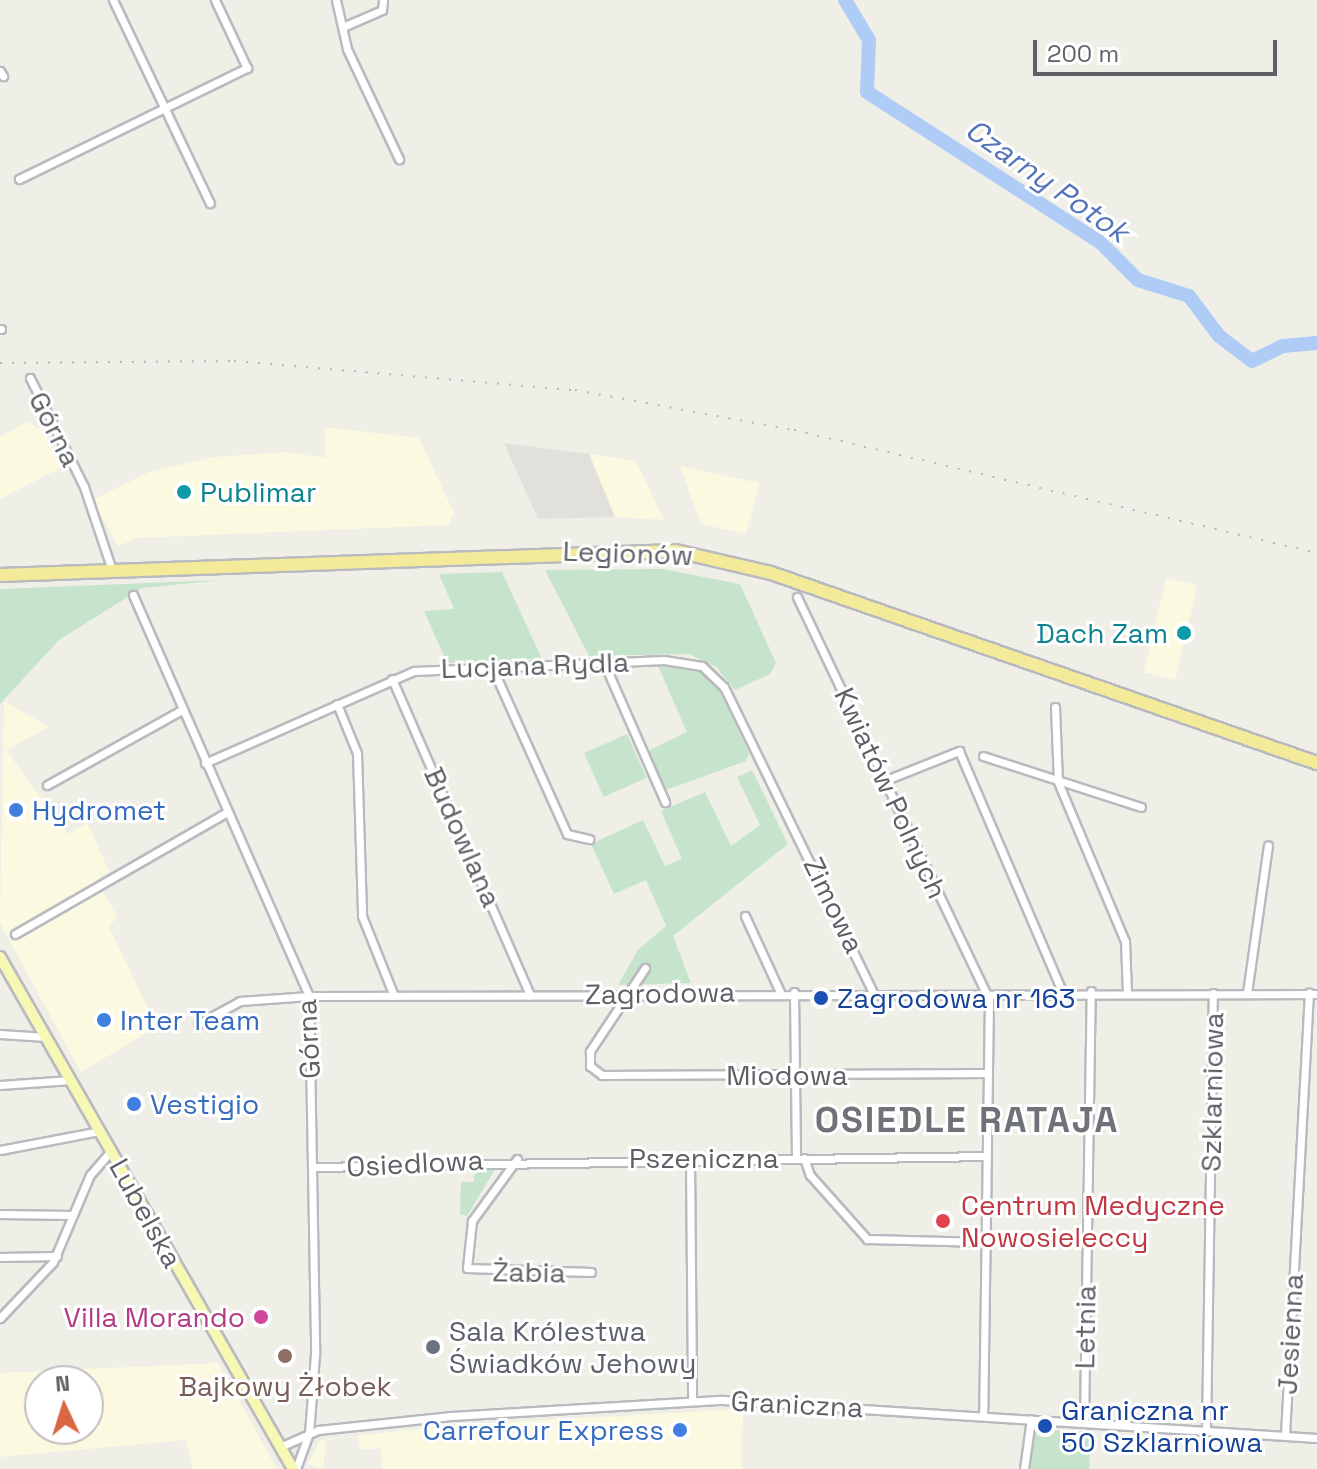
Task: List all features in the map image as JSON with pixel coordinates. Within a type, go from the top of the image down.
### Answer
[{"type":"highway","name":"Legionów","points":[[0,575],[609,548],[702,554],[1317,763]]},
{"type":"main road","name":"Lubelska","points":[[0,957],[294,1469]]},
{"type":"street","points":[[113,0],[210,203]]},
{"type":"street","points":[[19,179],[168,110],[247,68],[215,0]]},
{"type":"street","points":[[336,0],[345,26],[347,49],[399,159]]},
{"type":"street","points":[[345,26],[382,10],[383,0]]},
{"type":"street","name":"Górna","points":[[30,378],[84,487],[112,570]]},
{"type":"street","name":"Górna","points":[[133,595],[309,996],[312,1167],[309,1433],[294,1469]]},
{"type":"street","name":"Kwiatów Polnych","points":[[797,597],[983,990]]},
{"type":"street","name":"Lucjana Rydla","points":[[205,763],[414,671],[674,660],[710,672],[790,822]]},
{"type":"street","points":[[604,663],[665,802]]},
{"type":"street","points":[[492,667],[567,834],[589,839]]},
{"type":"street","name":"Budowlana","points":[[392,679],[530,995]]},
{"type":"street","points":[[337,704],[357,753],[362,916],[394,996]]},
{"type":"street","points":[[1055,707],[1058,782],[1125,941],[1127,992]]},
{"type":"street","points":[[47,785],[182,710]]},
{"type":"street","points":[[886,780],[959,751],[1062,991]]},
{"type":"street","points":[[983,756],[1141,807]]},
{"type":"street","points":[[15,934],[227,812]]},
{"type":"street","name":"Zimowa","points":[[790,822],[872,991]]},
{"type":"street","points":[[1247,993],[1268,845]]},
{"type":"street","points":[[745,916],[780,992]]},
{"type":"street","points":[[628,994],[645,968]]},
{"type":"street","points":[[983,990],[988,1073],[983,1416]]},
{"type":"street","name":"Zagrodowa","points":[[198,1024],[240,1001],[309,996],[983,990],[1313,994]]},
{"type":"street","name":"Letnia","points":[[1084,1422],[1091,991]]},
{"type":"street","points":[[794,992],[800,1158],[810,1175],[867,1239],[986,1242]]},
{"type":"street","name":"Szklarniowa","points":[[1206,1431],[1213,993]]},
{"type":"street","name":"Miodowa","points":[[628,994],[590,1051],[590,1066],[609,1076],[988,1073]]},
{"type":"street","name":"Jesienna","points":[[1285,1435],[1313,994]]},
{"type":"street","points":[[0,1034],[46,1037]]},
{"type":"street","points":[[0,1085],[71,1080]]},
{"type":"street","points":[[0,1150],[100,1131]]},
{"type":"street","points":[[0,1318],[57,1256],[96,1164],[111,1151]]},
{"type":"street","name":"Pszeniczna","points":[[517,1159],[987,1156]]},
{"type":"street","name":"Osiedlowa","points":[[312,1167],[517,1159]]},
{"type":"street","name":"Żabia","points":[[517,1159],[472,1221],[467,1268],[591,1272]]},
{"type":"street","points":[[690,1159],[692,1401]]},
{"type":"street","points":[[0,1214],[72,1215]]},
{"type":"street","points":[[0,1257],[57,1256]]},
{"type":"street","name":"Graniczna","points":[[280,1447],[309,1433],[477,1413],[692,1401],[1317,1438]]},
{"type":"street","points":[[1024,1469],[1031,1419]]},
{"type":"shaded area","points":[[26,422],[42,429],[62,467],[0,499],[0,437]]},
{"type":"shaded area","points":[[324,427],[419,438],[454,513],[448,525],[137,538],[118,546],[92,500],[149,472],[214,457],[286,452],[326,458]]},
{"type":"shaded area","points":[[504,443],[589,454],[615,517],[538,519]]},
{"type":"shaded area","points":[[589,454],[636,461],[664,520],[615,517]]},
{"type":"shaded area","points":[[680,466],[759,483],[746,534],[701,524]]},
{"type":"shaded area","points":[[1166,578],[1197,585],[1175,680],[1144,673]]},
{"type":"shaded area","points":[[4,701],[49,727],[6,750],[68,834],[87,823],[109,871],[97,880],[117,917],[109,927],[157,1027],[81,1072],[0,923]]},
{"type":"shaded area","points":[[218,1363],[277,1469],[193,1469],[186,1440],[0,1457],[0,1373],[24,1372],[24,1445],[104,1445],[104,1368]]},
{"type":"shaded area","points":[[743,1409],[741,1469],[383,1469],[380,1448],[360,1450],[358,1436],[326,1440],[323,1469],[308,1464],[320,1440],[453,1425]]},
{"type":"green space","points":[[662,569],[740,584],[776,663],[770,674],[735,690],[716,667],[689,654],[589,656],[545,570]]},
{"type":"green space","points":[[502,572],[542,659],[447,663],[424,611],[454,609],[439,574]]},
{"type":"green space","points":[[222,580],[142,588],[59,640],[0,704],[0,589]]},
{"type":"green space","points":[[658,666],[698,670],[717,685],[749,753],[746,761],[666,790],[648,751],[687,732]]},
{"type":"green space","points":[[627,734],[647,778],[604,797],[584,753]]},
{"type":"green space","points":[[752,770],[788,844],[673,936],[691,983],[618,985],[638,950],[666,926],[646,880],[614,894],[591,844],[643,820],[665,866],[682,859],[661,811],[705,792],[731,846],[760,825],[737,777]]},
{"type":"green space","points":[[497,1166],[467,1216],[460,1214],[461,1182],[474,1182],[475,1167]]},
{"type":"green space","points":[[1036,1429],[1091,1432],[1089,1469],[1030,1469]]},
{"type":"waterway","name":"Czarny Potok","points":[[845,0],[869,40],[867,92],[1100,242],[1138,280],[1189,296],[1219,336],[1252,361],[1283,346],[1317,343]]},
{"type":"railway","points":[[0,363],[234,361],[575,390],[794,430],[1317,553]]},
{"type":"place","name":"Publimar","points":[[184,492]]},
{"type":"place","name":"Dach Zam","points":[[1184,633]]},
{"type":"place","name":"Hydromet","points":[[16,810]]},
{"type":"place","name":"Zagrodowa nr 163","points":[[821,998]]},
{"type":"place","name":"Inter Team","points":[[104,1020]]},
{"type":"place","name":"Vestigio","points":[[134,1104]]},
{"type":"place","name":"Centrum Medyczne Nowosieleccy","points":[[943,1221]]},
{"type":"place","name":"Villa Morando","points":[[261,1317]]},
{"type":"place","name":"Sala Królestwa Świadków Jehowy","points":[[433,1347]]},
{"type":"place","name":"Bajkowy Żłobek","points":[[285,1356]]},
{"type":"place","name":"Graniczna nr 50 Szklarniowa","points":[[1045,1426]]},
{"type":"place","name":"Carrefour Express","points":[[680,1430]]},
{"type":"district","name":"OSIEDLE RATAJA","points":[[967,1121]]}]
